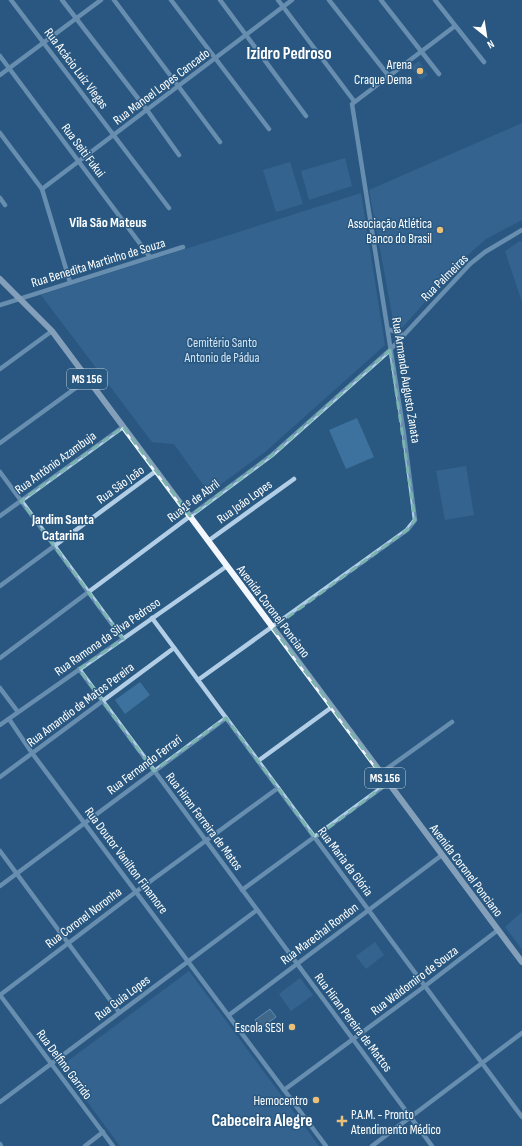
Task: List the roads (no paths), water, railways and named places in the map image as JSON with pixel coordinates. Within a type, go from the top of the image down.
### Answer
[{"type":"main road","name":"Avenida Coronel Ponciano","points":[[0,279],[52,331],[522,962]]},
{"type":"street","name":"Rua Acácio Luiz Viegas","points":[[11,0],[169,208]]},
{"type":"street","points":[[62,0],[147,110],[179,155]]},
{"type":"street","points":[[0,75],[101,0]]},
{"type":"street","points":[[114,0],[220,142]]},
{"type":"street","points":[[171,0],[269,129]]},
{"type":"street","points":[[220,0],[306,116]]},
{"type":"street","points":[[278,0],[354,102],[454,26]]},
{"type":"street","name":"Rua Manoel Lopes Cancado","points":[[42,189],[292,0]]},
{"type":"street","points":[[329,0],[388,75]]},
{"type":"street","points":[[381,0],[439,74]]},
{"type":"street","points":[[435,0],[454,26],[484,62]]},
{"type":"street","name":"Rua Seiti Fukui","points":[[0,56],[150,257]]},
{"type":"street","name":"Rua Armando Augusto Zanata","points":[[198,680],[273,628],[407,530],[415,520],[404,434],[352,104],[354,102]]},
{"type":"street","points":[[0,133],[42,189],[70,282]]},
{"type":"street","points":[[0,198],[5,205]]},
{"type":"street","name":"Rua Palmeiras","points":[[390,350],[470,264],[486,252],[522,230]]},
{"type":"street","name":"Rua Benedita Martinho de Souza","points":[[0,305],[184,247]]},
{"type":"street","points":[[388,329],[403,335]]},
{"type":"street","points":[[0,369],[52,331]]},
{"type":"street","name":"Rua 1º de Abril","points":[[0,658],[272,455],[390,350]]},
{"type":"street","points":[[0,442],[88,379]]},
{"type":"street","name":"Rua Antônio Azambuja","points":[[0,516],[123,427]]},
{"type":"street","name":"Rua São João","points":[[0,586],[156,471]]},
{"type":"street","points":[[0,472],[123,639]]},
{"type":"street","name":"Rua João Lopes","points":[[208,541],[294,479]]},
{"type":"street","name":"Rua Ramona da Silva Pedroso","points":[[0,725],[227,566]]},
{"type":"street","name":"Rua Maria da Glória","points":[[152,618],[522,1117]]},
{"type":"street","name":"Rua Amandio de Matos Pereira","points":[[0,777],[174,648]]},
{"type":"street","name":"Rua Hiran Ferreira de Matos","points":[[79,669],[257,910]]},
{"type":"street","points":[[0,688],[18,712]]},
{"type":"street","points":[[258,761],[332,707]]},
{"type":"street","name":"Rua Doutor Vanilton Finamore","points":[[9,718],[32,753],[137,891],[326,1146]]},
{"type":"street","name":"Rua Fernando Ferrari","points":[[0,886],[226,718]]},
{"type":"street","points":[[381,773],[452,722]]},
{"type":"street","points":[[242,890],[315,838],[388,783]]},
{"type":"street","name":"Rua Coronel Noronha","points":[[0,995],[205,840],[278,788]]},
{"type":"street","points":[[0,851],[119,1012]]},
{"type":"street","name":"Rua Marechal Rondon","points":[[229,1015],[442,855]]},
{"type":"street","name":"Rua Guia Lopes","points":[[0,1102],[257,910]]},
{"type":"street","name":"Rua Hiran Pereira de Mattos","points":[[257,910],[432,1146]]},
{"type":"street","name":"Rua Waldomiro de Souza","points":[[284,1090],[498,930]]},
{"type":"street","name":"Rua Delfino Garrido","points":[[0,995],[113,1146]]},
{"type":"street","points":[[372,1146],[522,1033]]},
{"type":"street","points":[[85,1146],[103,1132]]},
{"type":"place","name":"Arena Craque Dema","points":[[420,71]]},
{"type":"place","name":"Associação Atlética Banco do Brasil","points":[[440,230]]},
{"type":"place","name":"Escola SESI","points":[[292,1027]]},
{"type":"place","name":"Hemocentro","points":[[316,1100]]},
{"type":"place","name":"P.A.M. - Pronto Atendimento Médico","points":[[342,1121]]},
{"type":"district","name":"Izidro Pedroso","points":[[289,53]]},
{"type":"district","name":"Vila São Mateus","points":[[108,222]]},
{"type":"district","name":"Jardim Santa Catarina","points":[[63,528]]},
{"type":"district","name":"Cabeceira Alegre","points":[[262,1120]]},
{"type":"park label","name":"Cemitério Santo Antonio de Pádua","points":[[222,350]]}]
